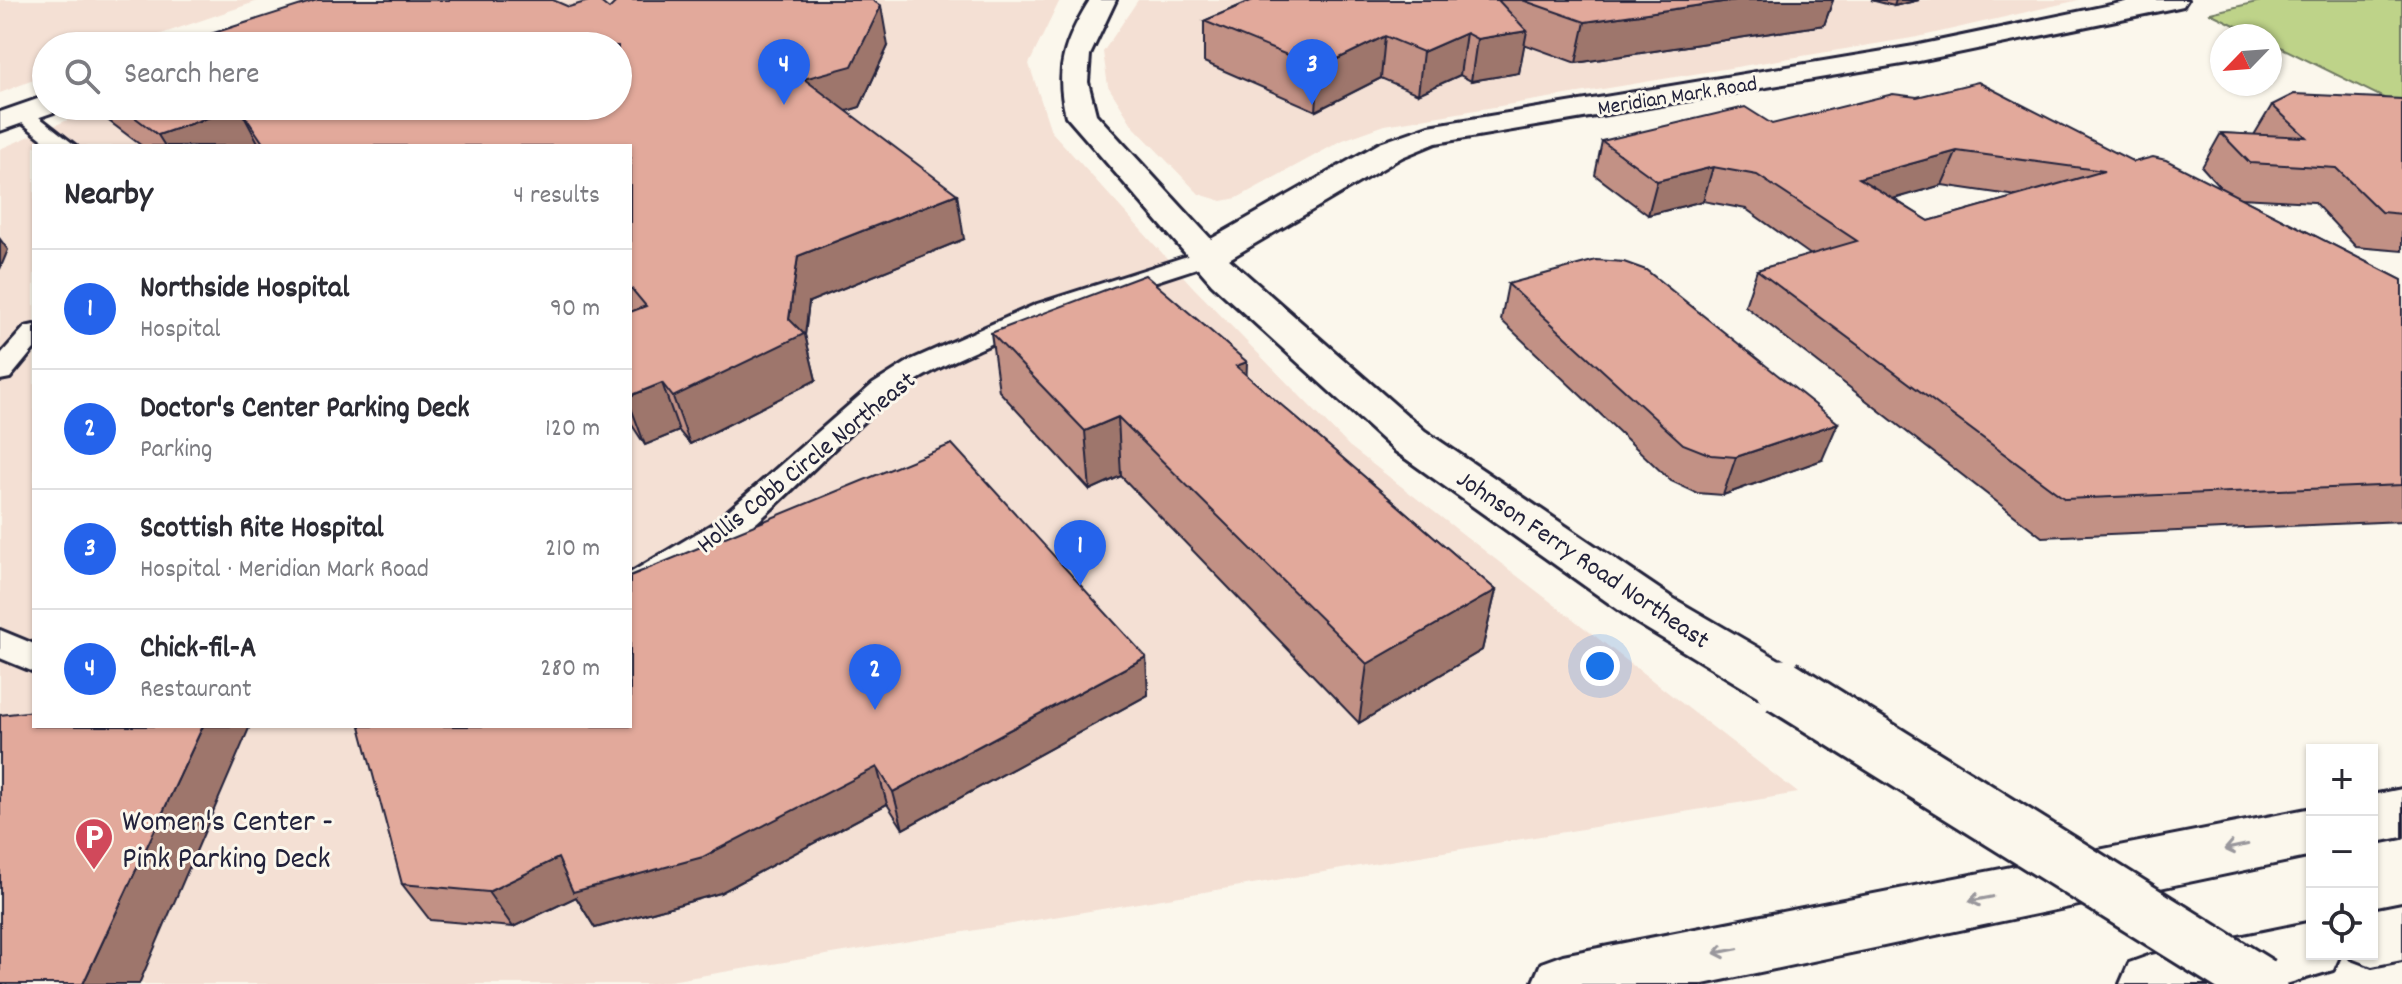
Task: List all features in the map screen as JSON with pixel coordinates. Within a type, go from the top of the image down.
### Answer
[{"type":"main road","name":"Johnson Ferry Road Northeast","points":[[1103,0],[1077,42],[1072,68],[1074,96],[1081,116],[1206,257],[1410,441],[1654,610],[1782,686],[2260,984]]},
{"type":"main road","name":"Meridian Mark Road","points":[[1206,257],[1391,150],[1429,135],[1914,54],[2174,0]]},
{"type":"main road","points":[[2378,818],[2402,813]]},
{"type":"main road","points":[[1563,984],[2306,833]]},
{"type":"main road","points":[[2378,937],[2402,932]]},
{"type":"main road","points":[[2151,984],[2306,951]]},
{"type":"street","points":[[23,113],[62,144]]},
{"type":"street","name":"Hollis Cobb Circle Northeast","points":[[632,586],[682,560],[725,531],[883,390],[921,366],[1020,318],[1206,257]]},
{"type":"street","points":[[0,372],[32,335]]},
{"type":"street","points":[[0,643],[32,658]]},
{"type":"shaded area","points":[[0,0],[261,0],[167,32],[32,32],[32,80],[0,93]]},
{"type":"shaded area","points":[[399,0],[1060,0],[1029,64],[1051,131],[1193,287],[1349,446],[1798,793],[652,984],[0,984],[0,149],[67,120],[632,120],[632,32],[551,32]]},
{"type":"shaded area","points":[[1138,0],[2079,0],[1918,37],[1385,125],[1343,140],[1237,198],[1222,201],[1199,194],[1133,126],[1108,86],[1103,52]]},
{"type":"green space","points":[[2265,0],[2402,0],[2402,107],[2282,48],[2282,24],[2232,24],[2210,13]]},
{"type":"building","points":[[317,0],[553,0],[569,7],[598,0],[609,9],[618,0],[872,0],[881,6],[852,66],[804,79],[957,194],[798,256],[789,319],[804,334],[673,397],[662,383],[632,395],[632,311],[646,306],[632,289],[632,144],[264,144],[248,120],[632,120],[632,32],[217,32]]},
{"type":"building","points":[[1253,0],[1498,0],[1527,31],[1477,39],[1466,33],[1423,52],[1385,36],[1319,68],[1204,21]]},
{"type":"building","points":[[1522,0],[1736,0],[1585,22]]},
{"type":"building","points":[[1978,82],[2134,162],[2153,157],[2166,160],[2402,280],[2402,485],[2065,499],[1757,270],[1857,241],[1757,175],[1713,167],[1657,181],[1602,141],[1745,107],[1772,124],[1893,94],[1917,97]],"holes":[[[1957,151],[2104,171],[1929,221],[1859,178]]]},
{"type":"building","points":[[2294,94],[2402,99],[2402,214],[2381,212],[2336,168],[2250,163],[2221,133],[2306,137],[2272,105]]},
{"type":"building","points":[[138,120],[201,120],[158,135]]},
{"type":"building","points":[[1596,260],[1624,262],[1646,270],[1838,423],[1736,457],[1711,455],[1683,444],[1508,284]]},
{"type":"building","points":[[1145,275],[1247,362],[1236,366],[1496,590],[1367,664],[1118,417],[1085,431],[991,333]]},
{"type":"building","points":[[952,444],[1146,657],[893,792],[877,767],[703,857],[573,892],[558,858],[488,892],[402,884],[361,728],[632,728],[632,575]]},
{"type":"building","name":"Women's Center - Pink Parking Deck","points":[[32,711],[32,728],[202,728],[83,984],[0,984],[0,715]]},
{"type":"place","name":"Chick-fil-A","points":[[784,105]]},
{"type":"place","name":"Scottish Rite Hospital","points":[[1312,105]]},
{"type":"place","name":"Northside Hospital","points":[[1080,586]]},
{"type":"place","name":"Doctor's Center Parking Deck","points":[[875,710]]},
{"type":"place","name":"Women's Center - Pink Parking Deck","points":[[94,871]]}]
